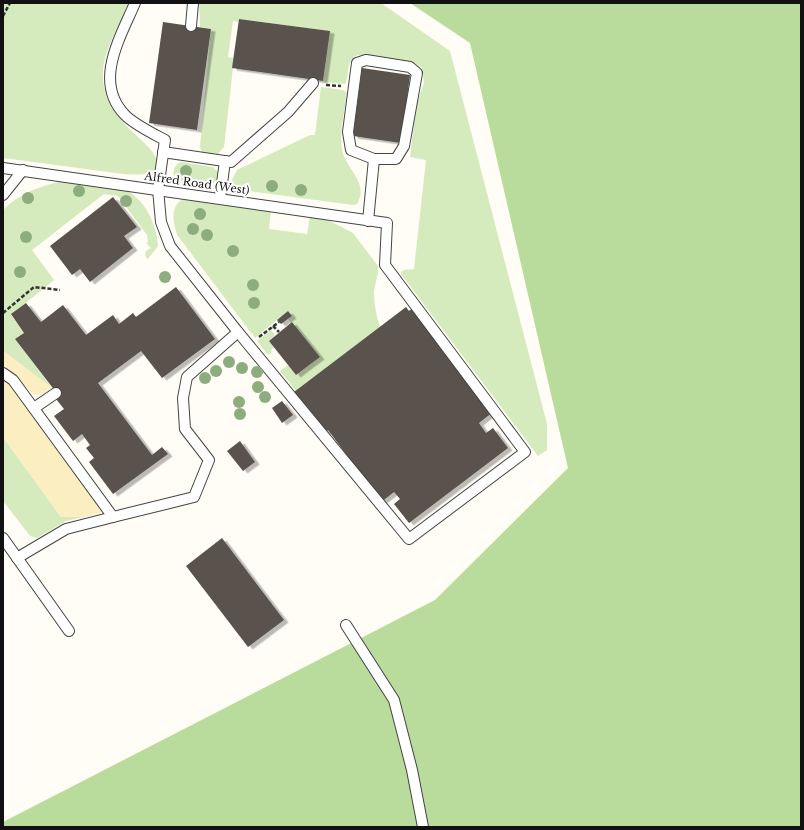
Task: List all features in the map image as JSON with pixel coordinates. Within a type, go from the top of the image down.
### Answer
[{"type":"lane","points":[[135,3],[114,52],[110,75],[112,97],[126,116],[164,140],[158,189],[161,222],[170,246],[249,345]]},
{"type":"lane","points":[[190,26],[193,3]]},
{"type":"lane","points":[[366,60],[410,67],[417,73],[404,146],[396,159],[374,159],[351,150],[348,132],[357,63],[366,60]]},
{"type":"lane","points":[[163,152],[231,162],[288,112],[313,83]]},
{"type":"lane","points":[[368,221],[374,159]]},
{"type":"lane","points":[[220,198],[225,161]]},
{"type":"lane","name":"Alfred Road (West)","points":[[3,168],[158,189],[386,223],[385,265],[525,452],[409,539],[249,345]]},
{"type":"lane","points":[[3,195],[23,170]]},
{"type":"lane","points":[[17,558],[66,529],[113,516],[194,497],[209,460],[185,429],[183,398],[187,377],[238,332]]},
{"type":"lane","points":[[3,373],[13,380],[113,516]]},
{"type":"lane","points":[[34,408],[56,393]]},
{"type":"lane","points":[[3,538],[69,631]]},
{"type":"lane","points":[[346,625],[394,700],[412,770],[423,827]]},
{"type":"path","points":[[3,16],[10,3]]},
{"type":"path","points":[[331,85],[339,86]]},
{"type":"path","points":[[3,314],[34,287],[60,290]]},
{"type":"path","points":[[249,345],[279,322]]},
{"type":"path","points":[[273,326],[279,332]]},
{"type":"green space","points":[[3,3],[130,3],[116,30],[105,59],[103,69],[104,87],[110,103],[119,117],[147,146],[156,158],[156,169],[147,174],[128,174],[3,158]]},
{"type":"green space","points":[[199,3],[381,3],[450,51],[547,424],[547,450],[538,456],[401,274],[404,270],[414,269],[426,160],[410,157],[416,106],[424,83],[422,68],[413,62],[358,55],[349,64],[345,84],[323,82],[329,31],[239,19],[238,22],[233,21],[228,57],[233,58],[233,68],[224,147],[218,154],[202,152],[200,147],[211,29],[200,27]]},
{"type":"green space","points":[[410,3],[801,3],[801,827],[3,827],[3,822],[435,600],[568,468],[470,43]]},
{"type":"green space","points":[[321,87],[343,90],[347,93],[341,142],[344,156],[356,176],[361,189],[357,204],[353,205],[234,189],[232,180],[237,170],[310,135],[315,135]]},
{"type":"green space","points":[[181,162],[213,167],[218,172],[217,180],[209,186],[175,180],[175,167]]},
{"type":"green space","points":[[63,181],[123,189],[130,193],[137,198],[148,212],[155,229],[158,246],[148,259],[145,256],[146,251],[151,248],[146,243],[148,242],[147,235],[118,196],[104,194],[32,250],[54,280],[11,315],[24,333],[16,340],[52,388],[3,351],[3,210],[16,199],[31,191],[46,185]]},
{"type":"green space","points":[[184,199],[271,210],[269,229],[307,234],[310,216],[324,218],[353,233],[378,266],[374,296],[377,318],[380,327],[296,391],[280,371],[288,365],[296,375],[320,357],[288,319],[292,316],[288,311],[255,338],[178,236],[174,221],[174,210],[179,202]]},
{"type":"green space","points":[[271,330],[275,335],[269,341],[274,347],[271,350],[272,352],[268,355],[257,341]]},
{"type":"green space","points":[[3,437],[61,517],[83,517],[66,521],[37,538],[30,536],[3,501]]},
{"type":"sand","points":[[3,351],[52,388],[42,395],[33,394],[3,365]]},
{"type":"sand","points":[[3,378],[10,385],[103,509],[101,513],[83,517],[61,517],[3,437]]},
{"type":"building","points":[[239,19],[330,31],[323,81],[232,68]]},
{"type":"building","points":[[163,22],[211,29],[197,130],[149,123]]},
{"type":"building","points":[[362,68],[410,75],[401,143],[353,136]]},
{"type":"building","points":[[113,197],[137,227],[124,236],[133,248],[90,282],[80,269],[72,275],[50,246]]},
{"type":"building","points":[[176,287],[215,339],[162,378],[141,351],[98,383],[152,455],[162,447],[168,454],[113,494],[89,462],[94,458],[86,448],[90,445],[82,434],[73,441],[54,416],[64,409],[56,399],[59,396],[15,339],[24,333],[11,314],[26,303],[41,322],[63,305],[86,335],[113,315],[119,324],[133,313],[136,317]]},
{"type":"building","points":[[406,307],[409,311],[413,308],[456,369],[459,367],[493,412],[479,423],[486,433],[493,428],[508,448],[409,523],[394,504],[400,499],[394,492],[380,503],[344,455],[346,454],[328,430],[325,433],[294,392]]},
{"type":"building","points":[[288,311],[292,316],[281,324],[277,320]]},
{"type":"building","points":[[292,322],[320,357],[296,375],[269,341]]},
{"type":"building","points":[[282,401],[293,415],[282,423],[272,408]]},
{"type":"building","points":[[240,441],[255,462],[243,471],[227,451]]},
{"type":"building","points":[[222,538],[284,620],[248,647],[186,566]]}]
